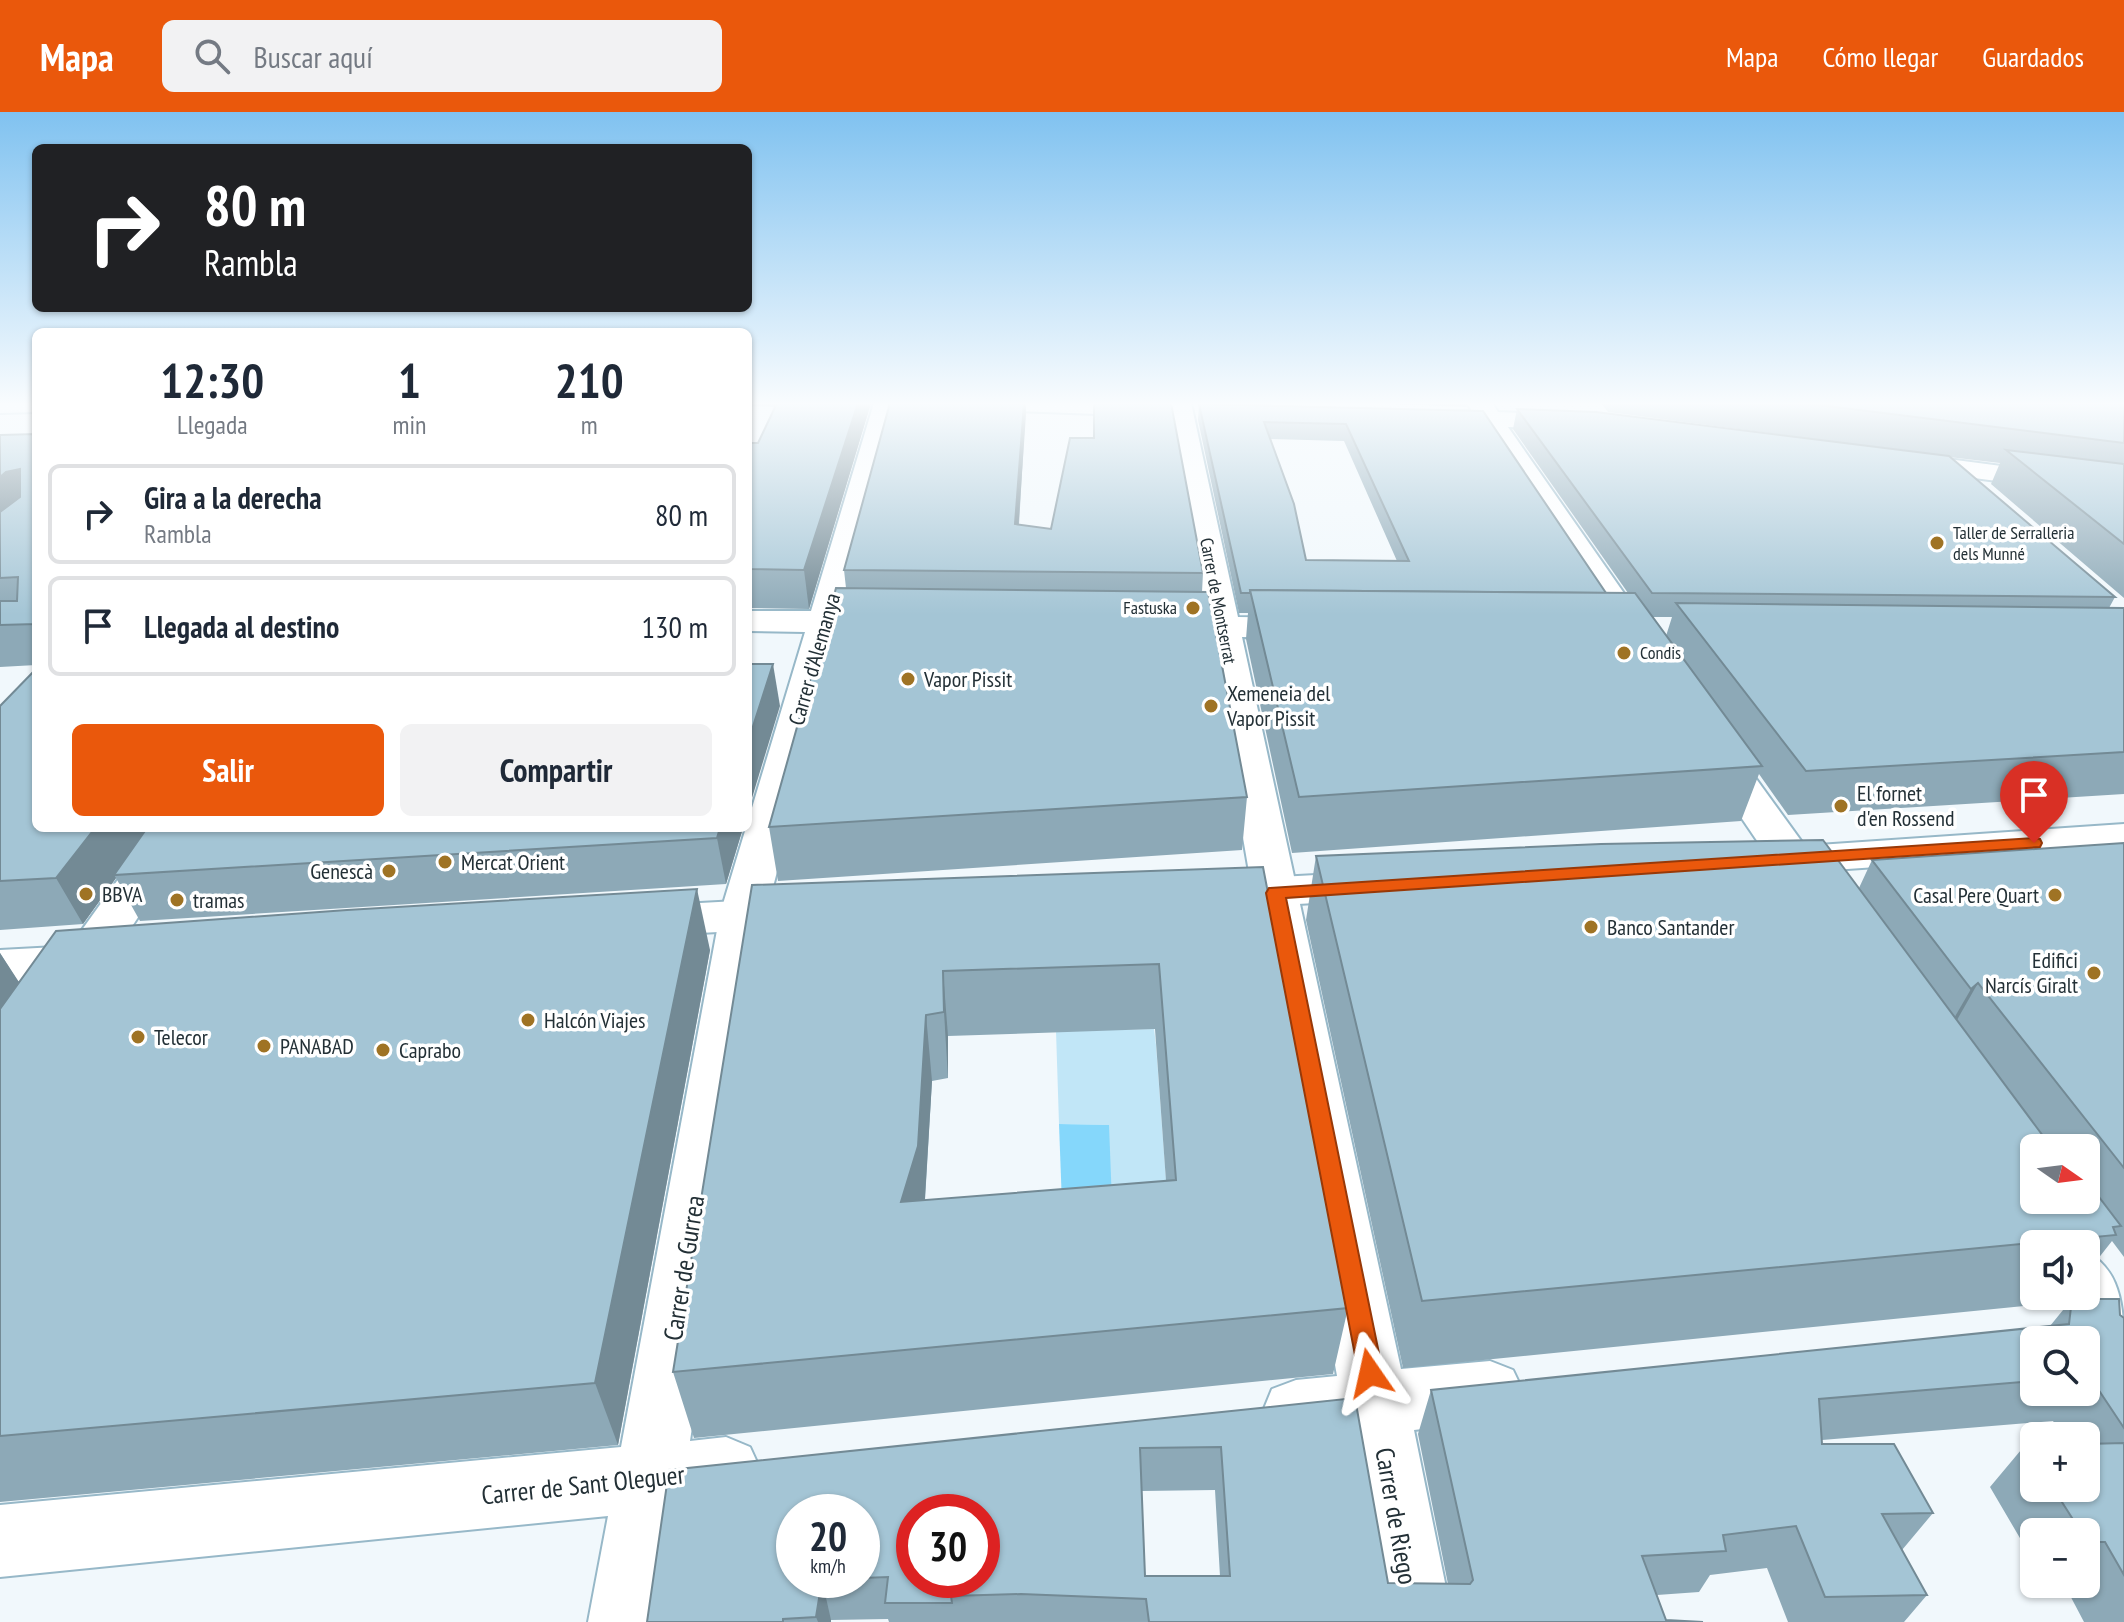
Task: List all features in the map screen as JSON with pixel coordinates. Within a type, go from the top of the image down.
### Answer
[{"type":"street","name":"Carrer d'Alemanya","points":[[743,914],[866,473]]},
{"type":"street","name":"Carrer de Montserrat","points":[[1200,473],[1223,626],[1275,893]]},
{"type":"street","points":[[1526,473],[1660,670]]},
{"type":"street","points":[[1956,473],[1983,497]]},
{"type":"street","points":[[2003,473],[2124,490]]},
{"type":"street","points":[[752,621],[919,623]]},
{"type":"street","points":[[1127,625],[1333,628]]},
{"type":"street","points":[[1695,721],[1837,924]]},
{"type":"street","points":[[48,1016],[107,960],[174,832]]},
{"type":"street","points":[[1730,864],[2124,837]]},
{"type":"street","points":[[1166,897],[1416,884]]},
{"type":"street","name":"Carrer de Riego","points":[[1275,893],[1415,1622]]},
{"type":"street","points":[[602,924],[853,910]]},
{"type":"street","name":"Carrer de Gurrea","points":[[626,1622],[743,914]]},
{"type":"street","points":[[0,966],[107,960]]},
{"type":"street","points":[[2080,1326],[2114,1316]]},
{"type":"street","points":[[1233,1417],[1550,1385]]},
{"type":"street","name":"Carrer de Sant Oleguer","points":[[0,1541],[791,1464]]},
{"type":"shaded area","points":[[1154,1029],[1171,1247],[1062,1205],[1109,1125],[1059,1124],[1056,1031]]},
{"type":"water","points":[[1059,1124],[1109,1125],[1112,1203],[1062,1205]]},
{"type":"building","points":[[20,473],[32,473],[32,624],[0,625],[0,601],[17,601],[18,577],[0,578],[0,512],[20,497]]},
{"type":"building","points":[[752,473],[835,473],[804,570],[752,569]]},
{"type":"building","points":[[871,473],[1019,473],[1015,524],[1051,529],[1063,473],[1184,473],[1203,573],[844,570]]},
{"type":"building","points":[[1214,473],[1283,473],[1294,504],[1306,560],[1409,561],[1369,473],[1525,473],[1606,593],[1250,590],[1250,593],[1241,593]]},
{"type":"building","points":[[1564,473],[1970,473],[2115,597],[1652,593]]},
{"type":"building","points":[[2035,473],[2124,473],[2124,544]]},
{"type":"building","points":[[836,588],[1208,592],[1247,797],[769,827]]},
{"type":"building","points":[[1250,590],[1635,593],[1762,766],[1299,797]]},
{"type":"building","points":[[1676,603],[2124,608],[2124,752],[1806,771]]},
{"type":"building","points":[[752,664],[773,664],[752,730]]},
{"type":"building","points":[[32,673],[32,832],[92,832],[56,878],[0,881],[0,706]]},
{"type":"building","points":[[144,832],[719,832],[717,838],[114,875]]},
{"type":"building","points":[[1823,840],[2042,1134],[2020,1134],[2020,1214],[2100,1214],[2100,1198],[2121,1226],[2113,1227],[2116,1235],[2100,1237],[2100,1230],[2020,1230],[2020,1244],[1422,1301],[1316,856],[1601,844]]},
{"type":"building","points":[[2124,843],[2124,1168],[1978,983],[1971,989],[1872,860]]},
{"type":"building","points":[[1263,867],[1348,1308],[673,1372],[752,885]],"holes":[[[1159,964],[1176,1180],[901,1202],[918,1146],[926,1015],[944,1012],[943,971]]]},
{"type":"building","points":[[697,889],[595,1383],[0,1436],[0,1009],[56,931]]},
{"type":"building","points":[[2100,1299],[2119,1299],[2120,1315],[2124,1318],[2124,1428],[2100,1392],[2100,1326],[2050,1326],[2069,1324],[2071,1310],[2100,1310]]},
{"type":"building","points":[[2020,1329],[2020,1382],[1819,1399],[1822,1444],[1894,1444],[1933,1513],[1882,1514],[1927,1595],[1825,1597],[1796,1526],[1723,1535],[1726,1551],[1642,1556],[1666,1620],[1703,1622],[1149,1622],[1146,1599],[1000,1595],[1000,1494],[896,1494],[896,1598],[951,1598],[952,1603],[885,1603],[888,1577],[880,1577],[880,1494],[776,1494],[776,1598],[819,1598],[816,1617],[783,1619],[783,1622],[647,1622],[669,1470],[1355,1398],[1388,1583],[1470,1584],[1473,1580],[1431,1390]],"holes":[[[1221,1447],[1230,1576],[1145,1576],[1140,1448]]]},
{"type":"building","points":[[2124,1443],[2124,1575],[2105,1542],[2100,1542],[2100,1518],[2072,1518],[2062,1502],[2100,1502],[2100,1444]]},
{"type":"place","name":"Taller de Serralleria dels Munné","points":[[1937,543]]},
{"type":"place","name":"Fastuska","points":[[1193,608]]},
{"type":"place","name":"Condis","points":[[1624,653]]},
{"type":"place","name":"Vapor Pissit","points":[[908,679]]},
{"type":"place","name":"Xemeneia del Vapor Pissit","points":[[1211,706]]},
{"type":"place","name":"El fornet d'en Rossend","points":[[1841,806]]},
{"type":"place","name":"Mercat Orient","points":[[445,862]]},
{"type":"place","name":"Genescà","points":[[389,871]]},
{"type":"place","name":"BBVA","points":[[86,894]]},
{"type":"place","name":"Casal Pere Quart","points":[[2055,895]]},
{"type":"place","name":"tramas","points":[[177,900]]},
{"type":"place","name":"Banco Santander","points":[[1591,927]]},
{"type":"place","name":"Edifici Narcís Giralt","points":[[2094,973]]},
{"type":"place","name":"Halcón Viajes","points":[[528,1020]]},
{"type":"place","name":"Telecor","points":[[138,1037]]},
{"type":"place","name":"PANABAD","points":[[264,1046]]},
{"type":"place","name":"Caprabo","points":[[383,1050]]},
{"type":"route","points":[[1370,1373],[1275,893],[2034,843]]}]
